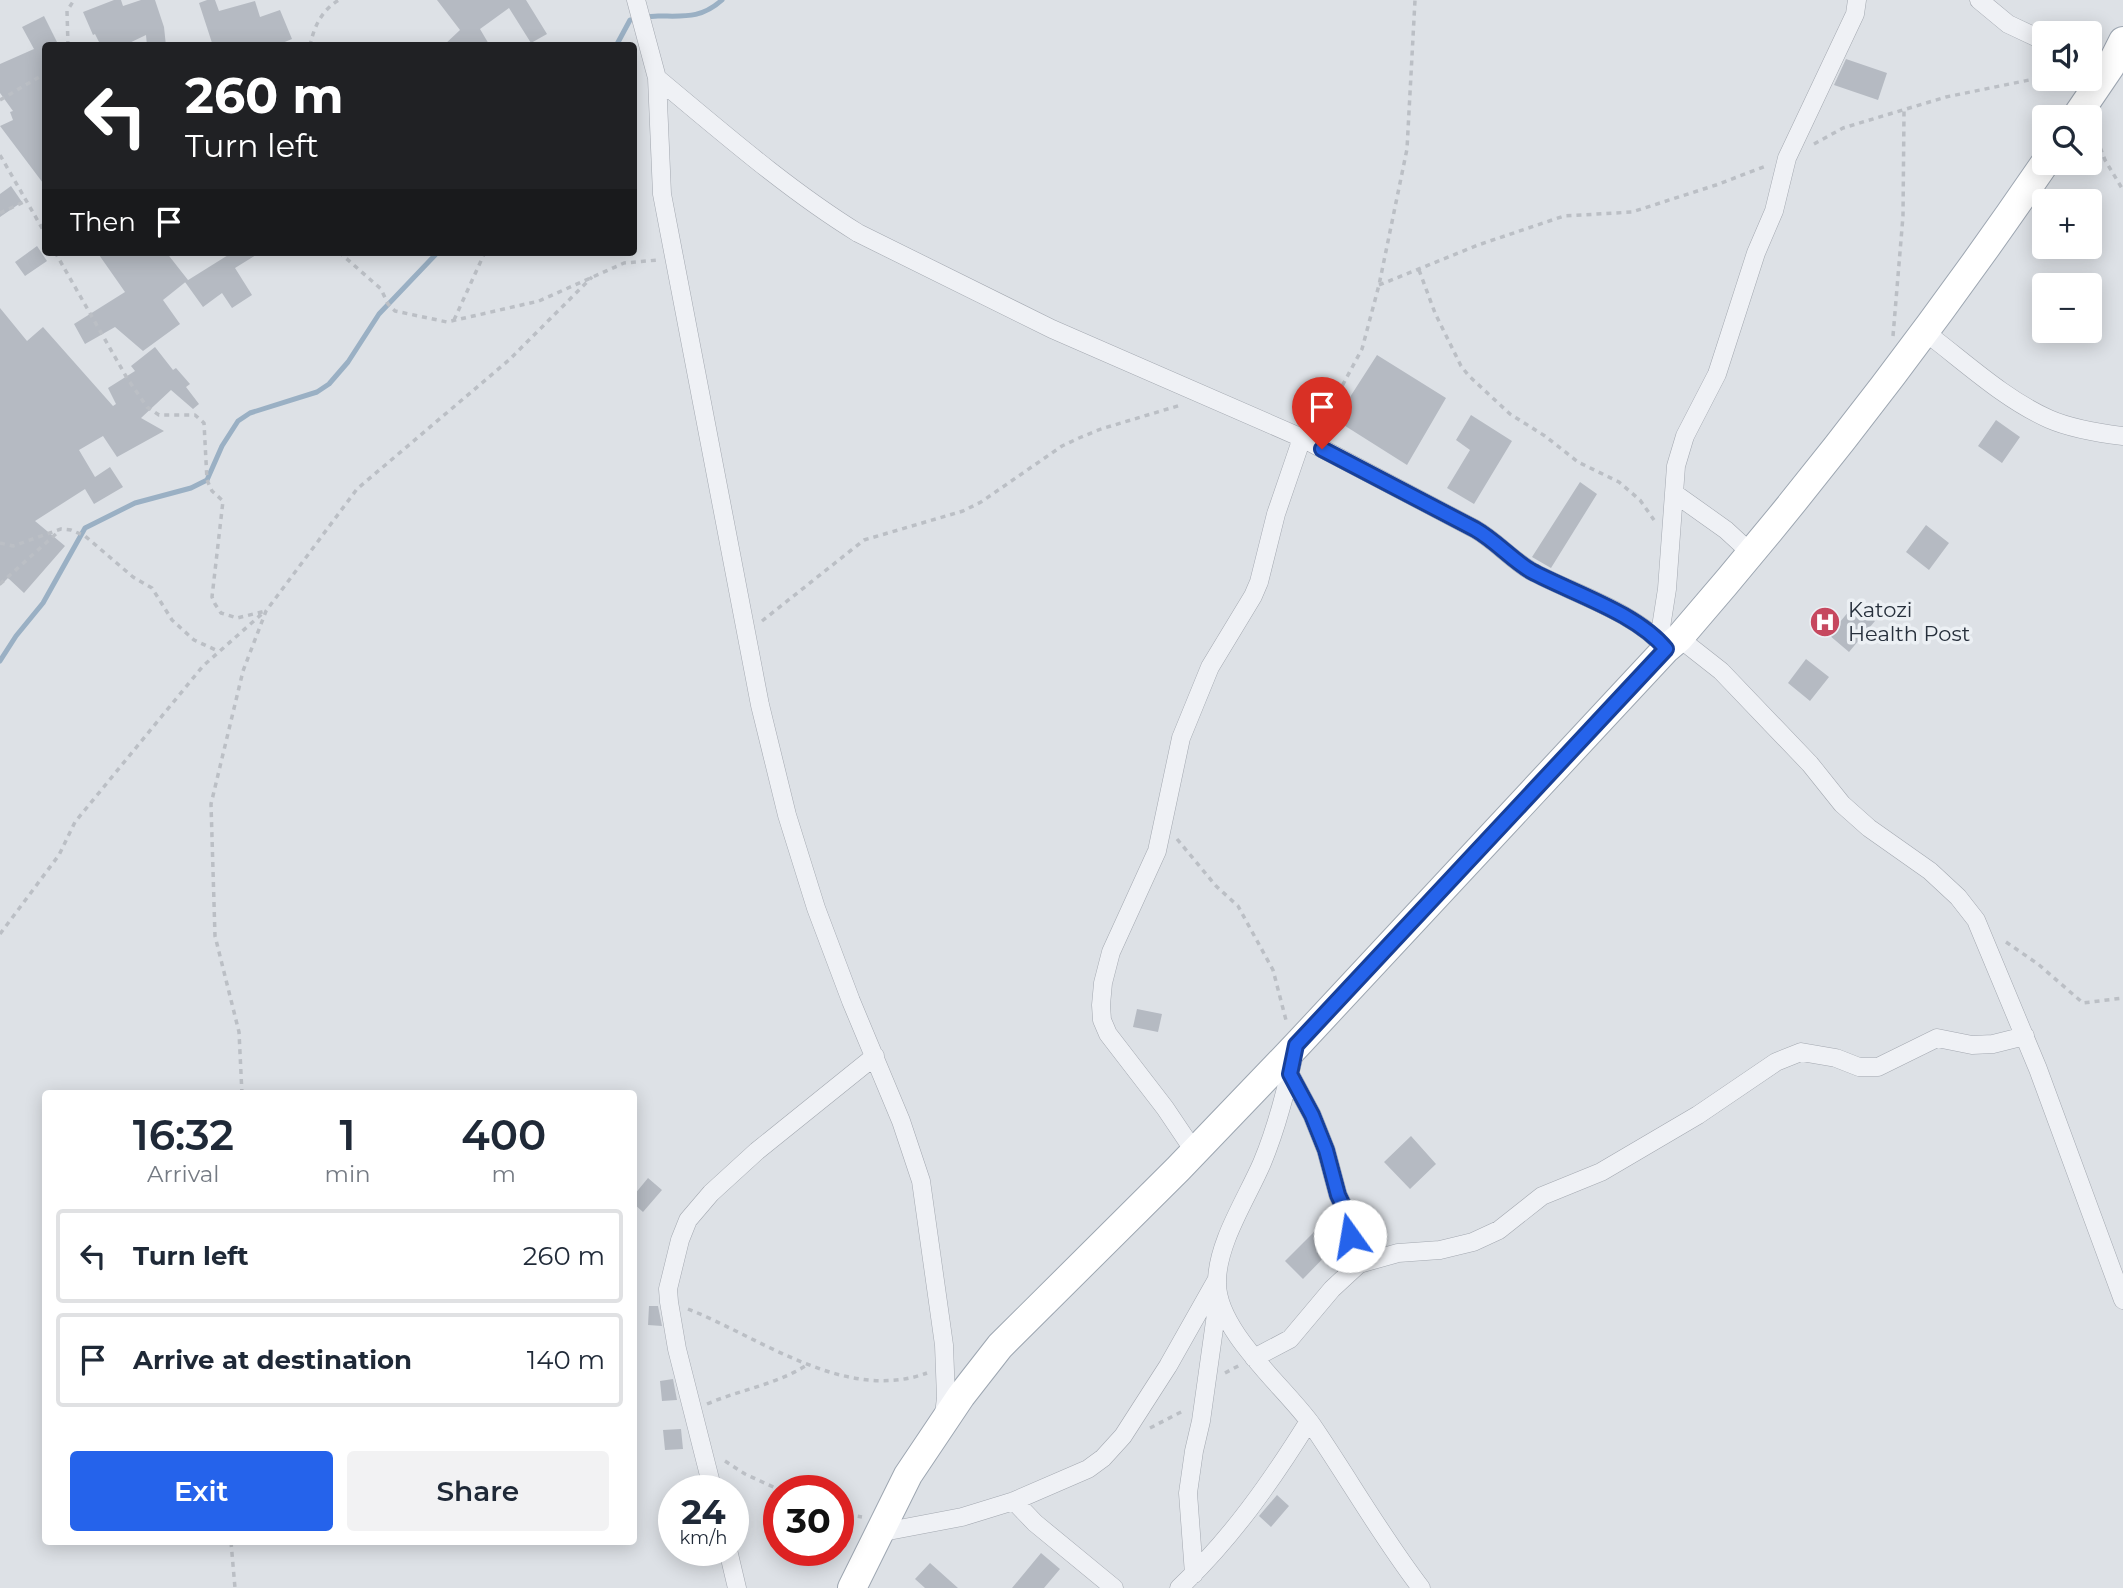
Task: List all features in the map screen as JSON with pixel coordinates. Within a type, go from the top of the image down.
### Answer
[{"type":"main road","points":[[2083,105],[2123,41]]},
{"type":"main road","points":[[852,1588],[908,1475],[961,1396],[1000,1346],[1296,1045],[1752,554],[1869,408],[1974,267],[2037,175]]},
{"type":"street","points":[[1668,642],[1667,589],[1676,466],[1685,436],[1717,374],[1756,253],[1774,211],[1787,158],[1855,14],[1857,0]]},
{"type":"street","points":[[1979,0],[2008,24],[2032,35]]},
{"type":"street","points":[[637,2],[657,78],[662,194],[760,705],[787,815],[816,908],[901,1122],[921,1181],[946,1365],[946,1398],[942,1427]]},
{"type":"street","points":[[657,78],[735,142],[833,217],[859,233],[1052,329],[1302,438],[1489,537],[1528,569],[1624,616],[1721,671],[1792,745],[1842,804],[1869,828],[1930,872],[1958,897],[1976,920],[2025,1036],[2123,1300]]},
{"type":"street","points":[[1926,332],[2027,407],[2051,420],[2123,436]]},
{"type":"street","points":[[1194,1151],[1165,1108],[1108,1034],[1102,1020],[1103,983],[1111,952],[1157,851],[1181,738],[1210,667],[1253,596],[1276,514],[1302,438]]},
{"type":"street","points":[[1674,493],[1726,530],[1752,554]]},
{"type":"street","points":[[1254,1358],[1290,1339],[1347,1273],[1359,1264],[1398,1252],[1440,1250],[1473,1242],[1490,1234],[1510,1222],[1542,1196],[1601,1172],[1698,1115],[1767,1066],[1801,1052],[1836,1058],[1859,1067],[1878,1067],[1937,1038],[1972,1045],[1993,1044],[2025,1036]]},
{"type":"street","points":[[1194,1574],[1188,1493],[1218,1300],[1216,1281],[1219,1261],[1263,1161],[1283,1104],[1296,1045]]},
{"type":"street","points":[[709,1475],[677,1349],[668,1289],[680,1240],[688,1220],[711,1193],[875,1056]]},
{"type":"street","points":[[1290,1074],[1312,1115],[1326,1150],[1338,1195],[1347,1214],[1350,1236],[1347,1273]]},
{"type":"street","points":[[878,1533],[962,1517],[1014,1501],[1088,1469],[1103,1458],[1123,1436],[1168,1366],[1216,1281]]},
{"type":"street","points":[[1218,1300],[1254,1358],[1309,1421],[1368,1514],[1422,1588]]},
{"type":"street","points":[[1179,1588],[1255,1504],[1309,1421]]},
{"type":"street","points":[[1014,1501],[1061,1545],[1114,1588]]},
{"type":"street","points":[[732,1566],[737,1588]]},
{"type":"path","points":[[68,42],[67,11],[74,0]]},
{"type":"path","points":[[311,42],[319,20],[327,8],[339,0]]},
{"type":"path","points":[[1302,438],[1341,388],[1358,358],[1379,285],[1407,149],[1415,0]]},
{"type":"path","points":[[0,100],[42,75]]},
{"type":"path","points":[[1379,285],[1478,245],[1564,216],[1632,212],[1716,185],[1787,158],[1843,128],[1947,97],[2032,79]]},
{"type":"path","points":[[1892,339],[1903,216],[1904,111]]},
{"type":"path","points":[[2102,151],[2123,190]]},
{"type":"path","points":[[0,155],[42,228]]},
{"type":"path","points":[[0,214],[26,201]]},
{"type":"path","points":[[57,256],[127,378],[148,407],[159,415],[195,415],[204,423],[207,480],[212,491],[223,501],[212,597],[222,613],[229,617],[237,618],[266,611]]},
{"type":"path","points":[[344,256],[381,289],[388,304],[395,311],[441,321],[539,301],[624,263],[674,258]]},
{"type":"path","points":[[454,320],[483,256]]},
{"type":"path","points":[[1419,270],[1435,313],[1461,366],[1469,376],[1510,414],[1545,436],[1578,462],[1619,482],[1640,500],[1670,541]]},
{"type":"path","points":[[0,934],[59,855],[80,815],[203,666],[266,611],[357,489],[509,360],[592,277]]},
{"type":"path","points":[[746,634],[864,540],[963,511],[981,502],[1062,446],[1079,438],[1210,396]]},
{"type":"path","points":[[0,543],[13,546],[61,529],[85,536],[133,578],[151,587],[172,620],[194,640],[218,652]]},
{"type":"path","points":[[0,584],[61,529]]},
{"type":"path","points":[[242,1090],[239,1032],[215,936],[211,804],[243,671],[266,611]]},
{"type":"path","points":[[1163,824],[1216,886],[1238,906],[1273,970],[1283,1010],[1296,1045]]},
{"type":"path","points":[[1976,920],[2038,964],[2083,1003],[2123,998]]},
{"type":"path","points":[[670,1302],[718,1321],[807,1365],[866,1381],[895,1382],[911,1379],[946,1365]]},
{"type":"path","points":[[1123,1436],[1145,1430],[1179,1414],[1227,1371],[1254,1358]]},
{"type":"path","points":[[692,1410],[728,1395],[777,1382],[807,1365]]},
{"type":"path","points":[[703,1447],[763,1482]]},
{"type":"path","points":[[231,1545],[235,1588]]},
{"type":"building","points":[[114,0],[121,0],[123,6],[141,0],[155,0],[164,27],[166,42],[147,42],[146,35],[131,42],[99,42],[83,12]]},
{"type":"building","points":[[215,0],[219,11],[255,1],[260,17],[280,10],[292,39],[285,42],[212,42],[199,3]]},
{"type":"building","points":[[437,0],[526,0],[547,34],[530,42],[509,8],[480,29],[488,42],[447,42],[460,30]]},
{"type":"building","points":[[44,16],[57,42],[42,42],[42,182],[0,126],[13,120],[10,112],[13,111],[0,93],[0,64],[34,49],[22,27]]},
{"type":"building","points":[[1846,59],[1887,73],[1878,100],[1834,85]]},
{"type":"building","points":[[11,186],[22,202],[0,217],[0,194]]},
{"type":"building","points":[[37,246],[47,261],[25,276],[15,262]]},
{"type":"building","points":[[100,256],[169,256],[188,280],[163,300],[180,324],[143,351],[115,327],[85,344],[74,324],[125,292]]},
{"type":"building","points":[[227,256],[254,256],[235,268],[252,295],[232,308],[222,293],[203,307],[185,282]]},
{"type":"building","points":[[0,308],[27,341],[43,327],[113,406],[116,404],[108,388],[135,371],[131,366],[155,347],[173,370],[176,368],[190,384],[186,387],[199,404],[193,409],[171,390],[141,418],[164,431],[117,457],[103,436],[79,450],[95,477],[110,467],[123,487],[94,504],[85,489],[35,521],[65,546],[24,593],[8,578],[0,586]]},
{"type":"building","points":[[1377,355],[1446,398],[1407,465],[1331,417],[1346,395],[1350,397]]},
{"type":"building","points":[[1471,415],[1512,441],[1474,504],[1447,488],[1470,450],[1456,440]]},
{"type":"building","points":[[1996,420],[2020,437],[2002,463],[1978,446]]},
{"type":"building","points":[[1580,482],[1597,494],[1551,568],[1532,557]]},
{"type":"building","points":[[1926,525],[1949,543],[1929,570],[1906,552]]},
{"type":"building","points":[[1855,604],[1875,621],[1849,652],[1829,635]]},
{"type":"building","points":[[1806,659],[1829,677],[1810,701],[1788,683]]},
{"type":"building","points":[[1137,1009],[1162,1014],[1158,1032],[1133,1027]]},
{"type":"building","points":[[1411,1136],[1436,1164],[1410,1189],[1384,1162]]},
{"type":"building","points":[[648,1178],[662,1190],[643,1212],[637,1207],[637,1191]]},
{"type":"building","points":[[1319,1227],[1337,1244],[1303,1279],[1285,1261]]},
{"type":"building","points":[[649,1306],[658,1306],[662,1326],[648,1325]]},
{"type":"building","points":[[673,1379],[677,1400],[662,1401],[660,1381]]},
{"type":"building","points":[[681,1429],[683,1449],[665,1450],[663,1430]]},
{"type":"building","points":[[1277,1495],[1289,1506],[1271,1527],[1259,1516]]},
{"type":"building","points":[[1041,1553],[1060,1569],[1044,1588],[1012,1588]]},
{"type":"building","points":[[930,1563],[958,1588],[925,1588],[915,1579]]},
{"type":"waterway","points":[[618,42],[630,20],[692,15],[707,11],[722,0]]},
{"type":"waterway","points":[[0,661],[43,603],[85,528],[135,503],[191,488],[207,480],[222,446],[238,421],[250,413],[317,392],[329,384],[348,362],[379,314],[434,256]]},
{"type":"place","name":"Katozi Health Post","points":[[1825,622]]},
{"type":"route","points":[[1322,449],[1489,537],[1528,569],[1640,625],[1666,649],[1296,1045],[1290,1074],[1312,1115],[1326,1150],[1338,1195],[1347,1214],[1350,1236]]}]
